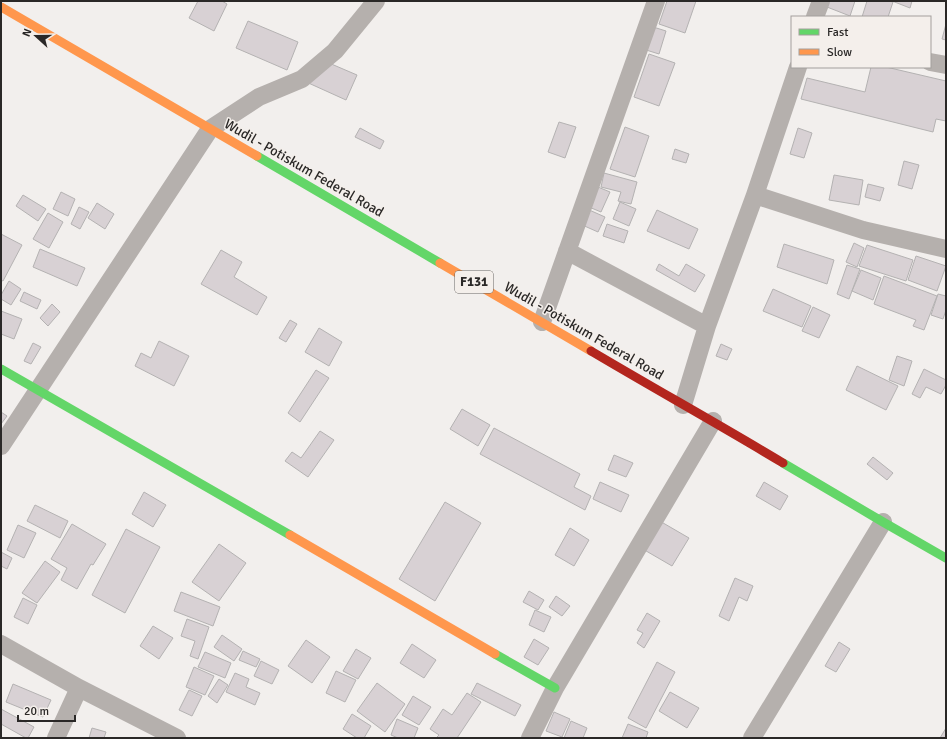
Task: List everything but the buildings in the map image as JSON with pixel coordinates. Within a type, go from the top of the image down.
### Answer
[{"type":"main road","name":"Wudil - Potiskum Federal Road","points":[[1,7],[946,558]]},
{"type":"main road","points":[[1,369],[555,688]]},
{"type":"street","points":[[1,446],[210,129],[259,97],[302,79],[335,51],[376,1]]},
{"type":"street","points":[[542,322],[656,1]]},
{"type":"street","points":[[815,16],[821,1]]},
{"type":"street","points":[[931,62],[946,64]]},
{"type":"street","points":[[683,404],[707,326],[755,195],[798,68]]},
{"type":"street","points":[[755,195],[863,230],[946,248]]},
{"type":"street","points":[[567,251],[707,326]]},
{"type":"street","points":[[530,738],[555,688],[713,421]]},
{"type":"street","points":[[752,738],[883,522]]},
{"type":"street","points":[[1,644],[80,688],[177,738]]},
{"type":"street","points":[[56,738],[80,688]]},
{"type":"traffic: fast","points":[[257,156],[440,263]]},
{"type":"traffic: fast","points":[[1,369],[290,535]]},
{"type":"traffic: fast","points":[[783,463],[946,558]]},
{"type":"traffic: fast","points":[[495,654],[555,688]]},
{"type":"traffic: slow","points":[[1,7],[257,156]]},
{"type":"traffic: slow","points":[[440,263],[591,351]]},
{"type":"traffic: slow","points":[[290,535],[495,654]]},
{"type":"traffic: jam","points":[[591,351],[783,463]]}]
